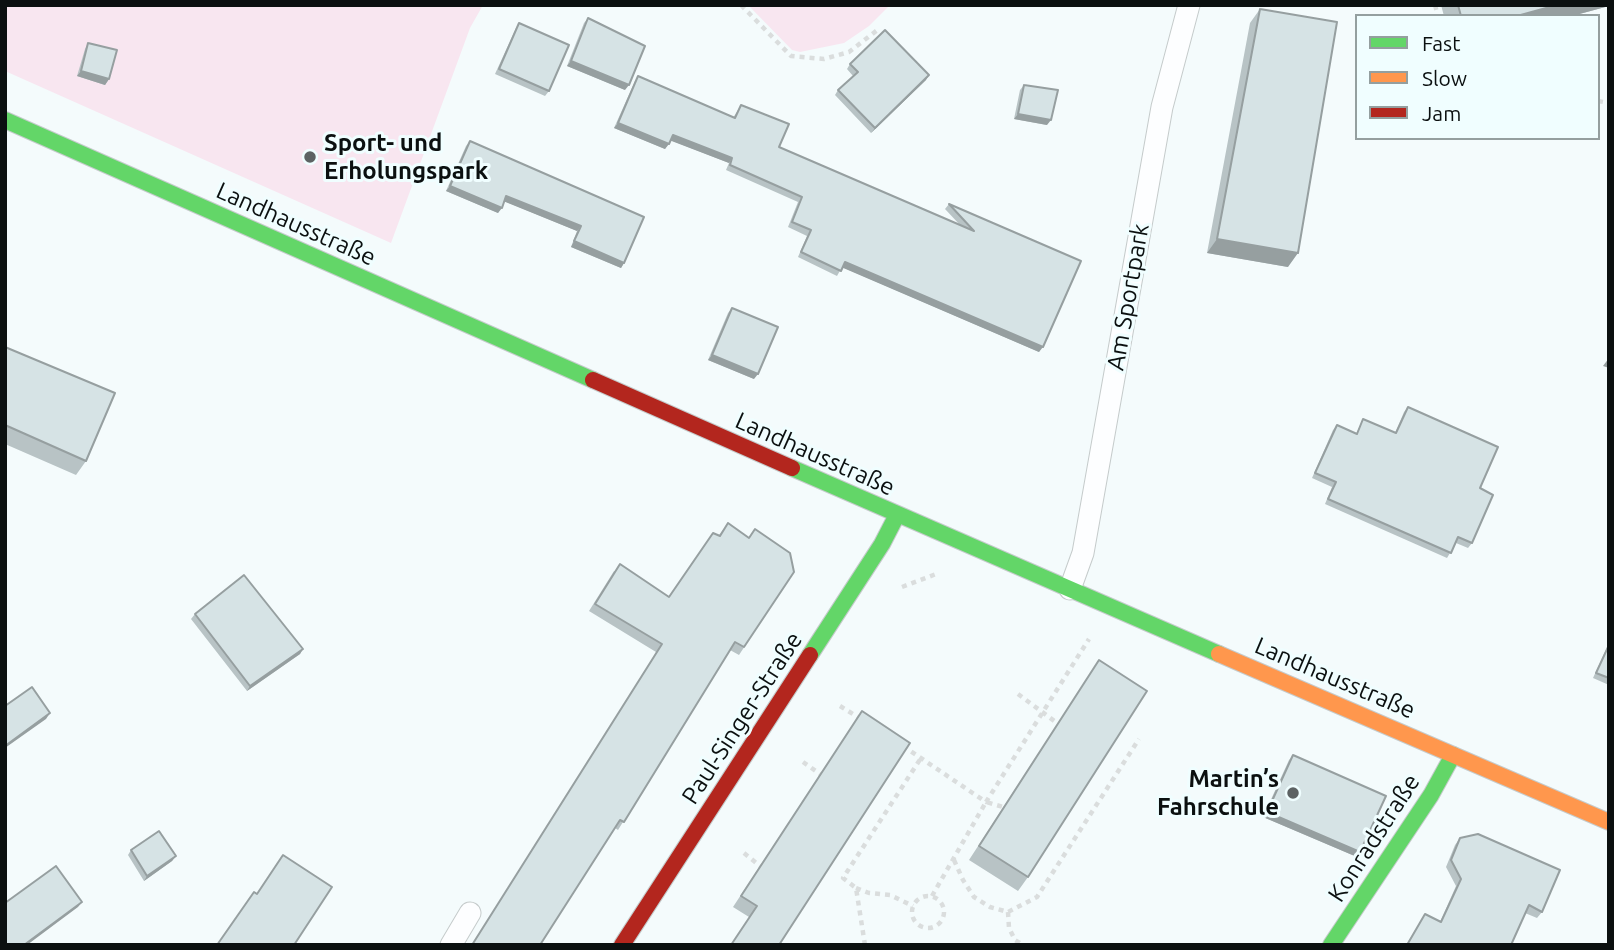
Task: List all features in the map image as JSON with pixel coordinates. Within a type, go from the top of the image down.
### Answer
[{"type":"street","name":"Landhausstraße","points":[[5,120],[897,515],[1609,822]]},
{"type":"street","name":"Paul-Singer-Straße","points":[[622,945],[882,544],[897,515]]},
{"type":"street","name":"Konradstraße","points":[[1331,945],[1431,795],[1452,755]]},
{"type":"lane","name":"Am Sportpark","points":[[1070,589],[1083,554],[1162,107],[1189,5]]},
{"type":"lane","points":[[451,945],[470,913]]},
{"type":"path","points":[[741,5],[791,56],[824,59],[849,52],[880,28]]},
{"type":"path","points":[[894,598],[902,587],[943,571]]},
{"type":"path","points":[[932,897],[986,802],[1092,635]]},
{"type":"path","points":[[1018,694],[1057,723]]},
{"type":"path","points":[[840,706],[862,720]]},
{"type":"path","points":[[954,860],[974,897],[990,907],[1008,912],[1037,897],[1139,739]]},
{"type":"path","points":[[896,741],[986,802],[1003,807]]},
{"type":"path","points":[[913,905],[890,895],[869,893],[856,888],[843,878],[921,758]]},
{"type":"path","points":[[803,762],[820,774]]},
{"type":"path","points":[[744,853],[760,866]]},
{"type":"path","points":[[856,888],[865,945]]},
{"type":"path","points":[[932,897],[942,903],[943,919],[929,929],[919,926],[912,916],[913,905],[919,899],[932,897]]},
{"type":"path","points":[[1008,912],[1009,928],[1014,940],[1023,945]]},
{"type":"shaded area","name":"Sport- und Erholungspark","points":[[5,5],[483,5],[470,28],[391,243],[5,71]]},
{"type":"shaded area","points":[[748,5],[890,5],[869,26],[844,43],[800,52],[792,50]]},
{"type":"building","points":[[1458,5],[1557,5],[1524,14],[1460,14]]},
{"type":"building","points":[[1260,9],[1337,22],[1298,253],[1217,239]]},
{"type":"building","points":[[588,18],[645,46],[629,85],[571,61]]},
{"type":"building","points":[[519,23],[569,45],[549,91],[499,69]]},
{"type":"building","points":[[885,30],[929,75],[875,128],[838,90],[858,72],[850,64]]},
{"type":"building","points":[[88,43],[117,50],[109,79],[81,71]]},
{"type":"building","points":[[638,76],[735,118],[741,105],[789,124],[779,147],[974,231],[949,204],[1081,261],[1043,347],[845,262],[841,271],[801,252],[811,230],[792,222],[802,197],[730,165],[732,158],[673,135],[669,144],[618,123]]},
{"type":"building","points":[[1024,85],[1058,90],[1051,120],[1018,114]]},
{"type":"building","points":[[470,141],[644,217],[624,263],[574,241],[581,226],[506,196],[502,208],[450,186]]},
{"type":"building","points":[[732,308],[778,327],[758,374],[712,355]]},
{"type":"building","points":[[5,347],[115,393],[86,461],[5,425]]},
{"type":"building","points":[[1408,407],[1498,447],[1480,488],[1493,495],[1472,543],[1458,537],[1451,553],[1328,499],[1336,482],[1315,473],[1337,425],[1357,434],[1363,419],[1396,433]]},
{"type":"building","points":[[728,523],[749,538],[755,529],[790,553],[794,572],[744,647],[735,642],[624,822],[620,820],[540,945],[472,945],[662,644],[595,604],[620,564],[669,597],[713,533],[720,536]]},
{"type":"building","points":[[244,575],[303,649],[250,686],[195,614]]},
{"type":"building","points":[[1609,645],[1609,678],[1596,673]]},
{"type":"building","points":[[1099,660],[1147,691],[1028,877],[979,846]]},
{"type":"building","points":[[32,687],[50,713],[5,746],[5,706]]},
{"type":"building","points":[[862,711],[910,743],[779,945],[731,945],[757,906],[741,896]]},
{"type":"building","points":[[1293,755],[1386,796],[1360,852],[1267,812]]},
{"type":"building","points":[[159,831],[176,856],[147,876],[131,850]]},
{"type":"building","points":[[1478,834],[1560,870],[1542,912],[1529,905],[1511,945],[1407,945],[1425,914],[1441,922],[1461,879],[1451,860],[1460,838]]},
{"type":"building","points":[[283,855],[332,887],[294,945],[217,945],[254,892],[257,894]]},
{"type":"building","points":[[56,866],[82,902],[24,945],[5,945],[5,903]]},
{"type":"traffic: fast","points":[[5,120],[593,380]]},
{"type":"traffic: fast","points":[[792,468],[1219,654]]},
{"type":"traffic: fast","points":[[810,655],[882,544],[897,515]]},
{"type":"traffic: fast","points":[[1331,945],[1431,795],[1453,755]]},
{"type":"traffic: slow","points":[[1219,654],[1609,822]]},
{"type":"traffic: jam","points":[[593,380],[792,468]]},
{"type":"traffic: jam","points":[[622,945],[810,655]]},
{"type":"place","name":"Sport- und Erholungspark","points":[[310,157]]},
{"type":"place","name":"Martin’s Fahrschule","points":[[1293,793]]}]
